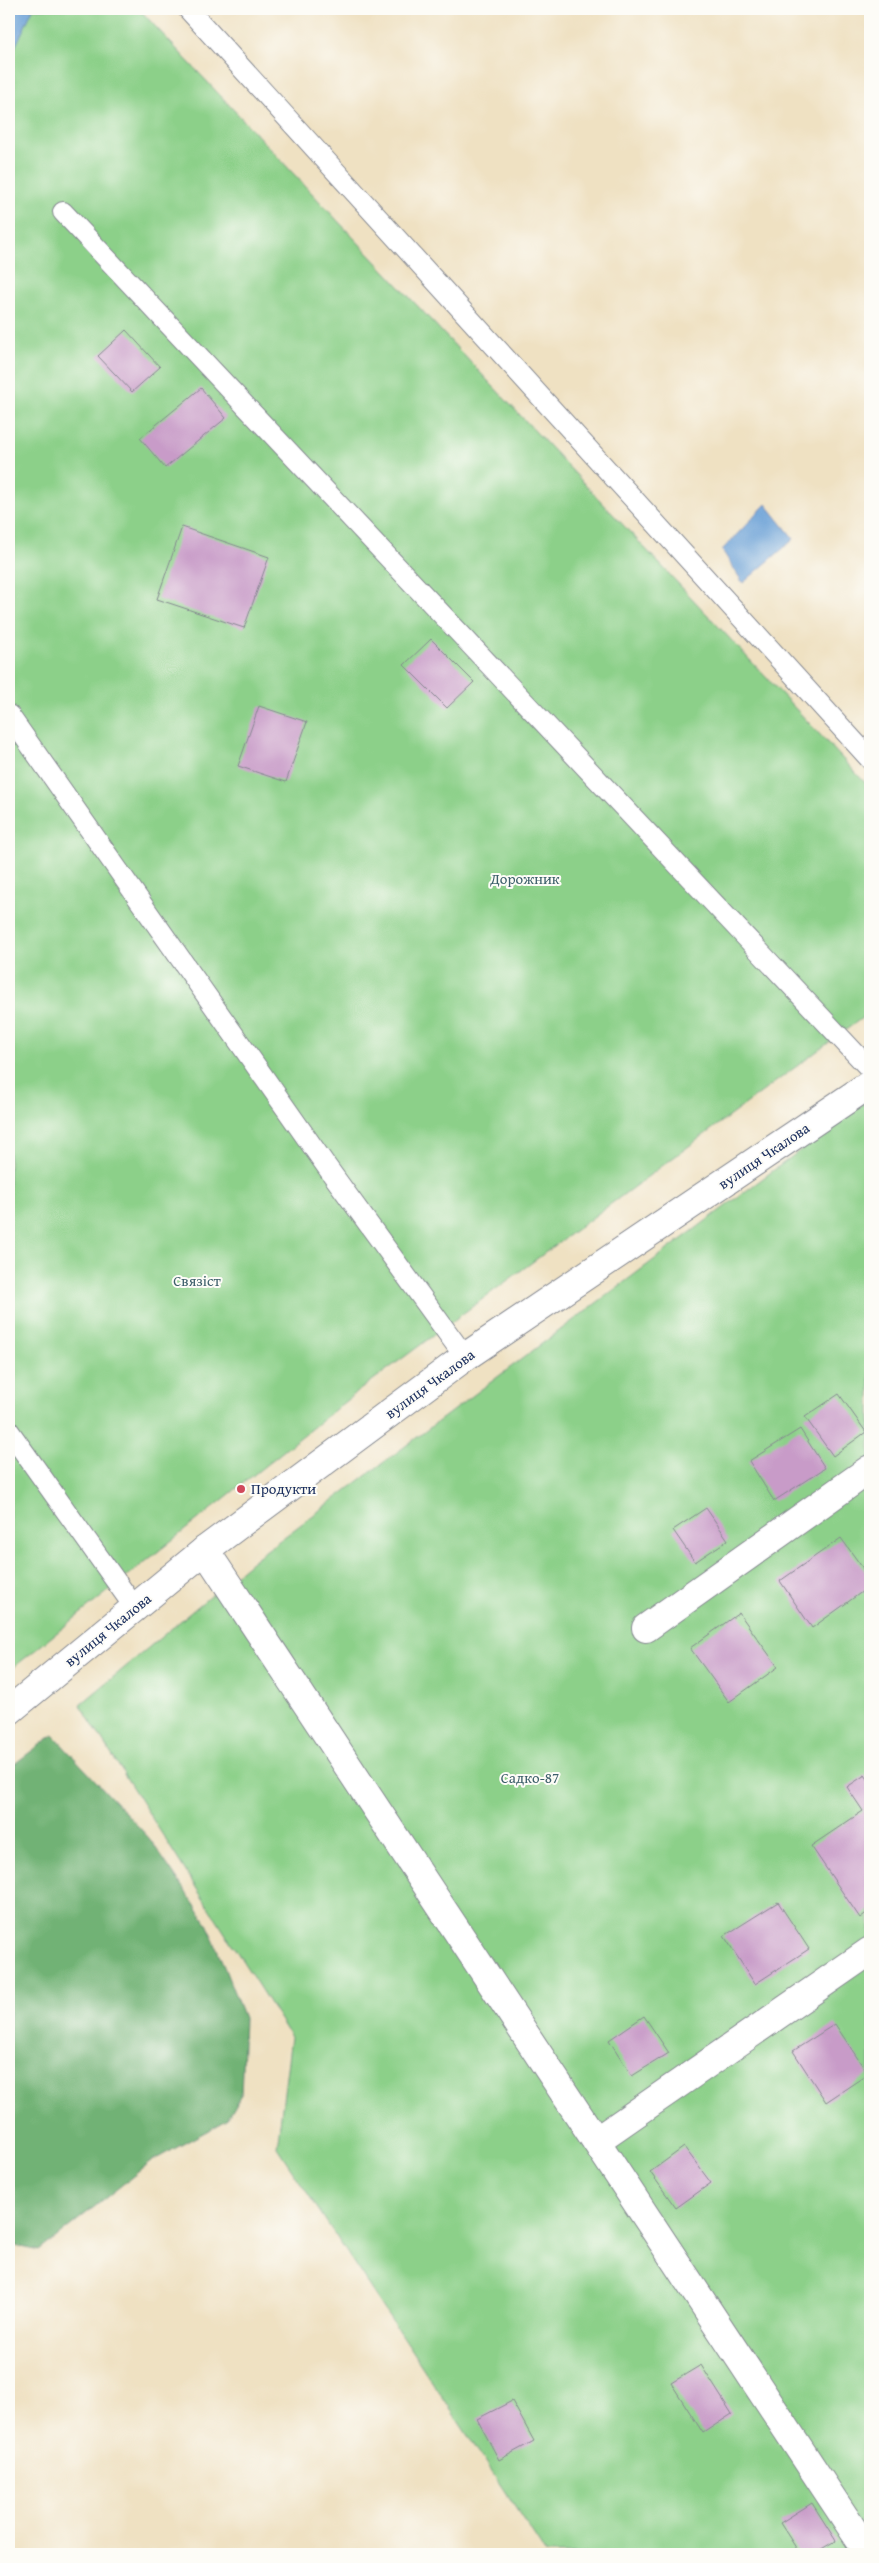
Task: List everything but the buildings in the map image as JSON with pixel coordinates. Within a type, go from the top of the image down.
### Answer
[{"type":"street","name":"вулиця Чкалова","points":[[9,1711],[206,1550],[465,1357],[870,1084]]},
{"type":"street","points":[[646,1628],[870,1469]]},
{"type":"street","points":[[206,1550],[869,2554]]},
{"type":"street","points":[[596,2141],[870,1951]]},
{"type":"lane","points":[[188,9],[870,759]]},
{"type":"lane","points":[[63,212],[870,1070]]},
{"type":"lane","points":[[9,715],[327,1167],[465,1357]]},
{"type":"lane","points":[[9,1431],[135,1608]]},
{"type":"green space","name":"Дорожник","points":[[33,9],[139,9],[870,788],[870,1012],[357,1392],[9,1671],[9,60]]},
{"type":"green space","name":"Садко-87","points":[[870,1098],[870,2554],[546,2554],[277,2147],[291,2037],[80,1705],[252,1561]]},
{"type":"green space","points":[[53,1735],[149,1838],[207,1923],[244,2018],[241,2096],[227,2120],[152,2161],[39,2251],[9,2244],[9,1768]]},
{"type":"water","points":[[9,9],[33,9],[9,60]]},
{"type":"water","points":[[766,504],[794,539],[743,583],[722,550]]},
{"type":"place","name":"Продукти","points":[[241,1489]]},
{"type":"park label","name":"Связіст","points":[[197,1281]]}]
